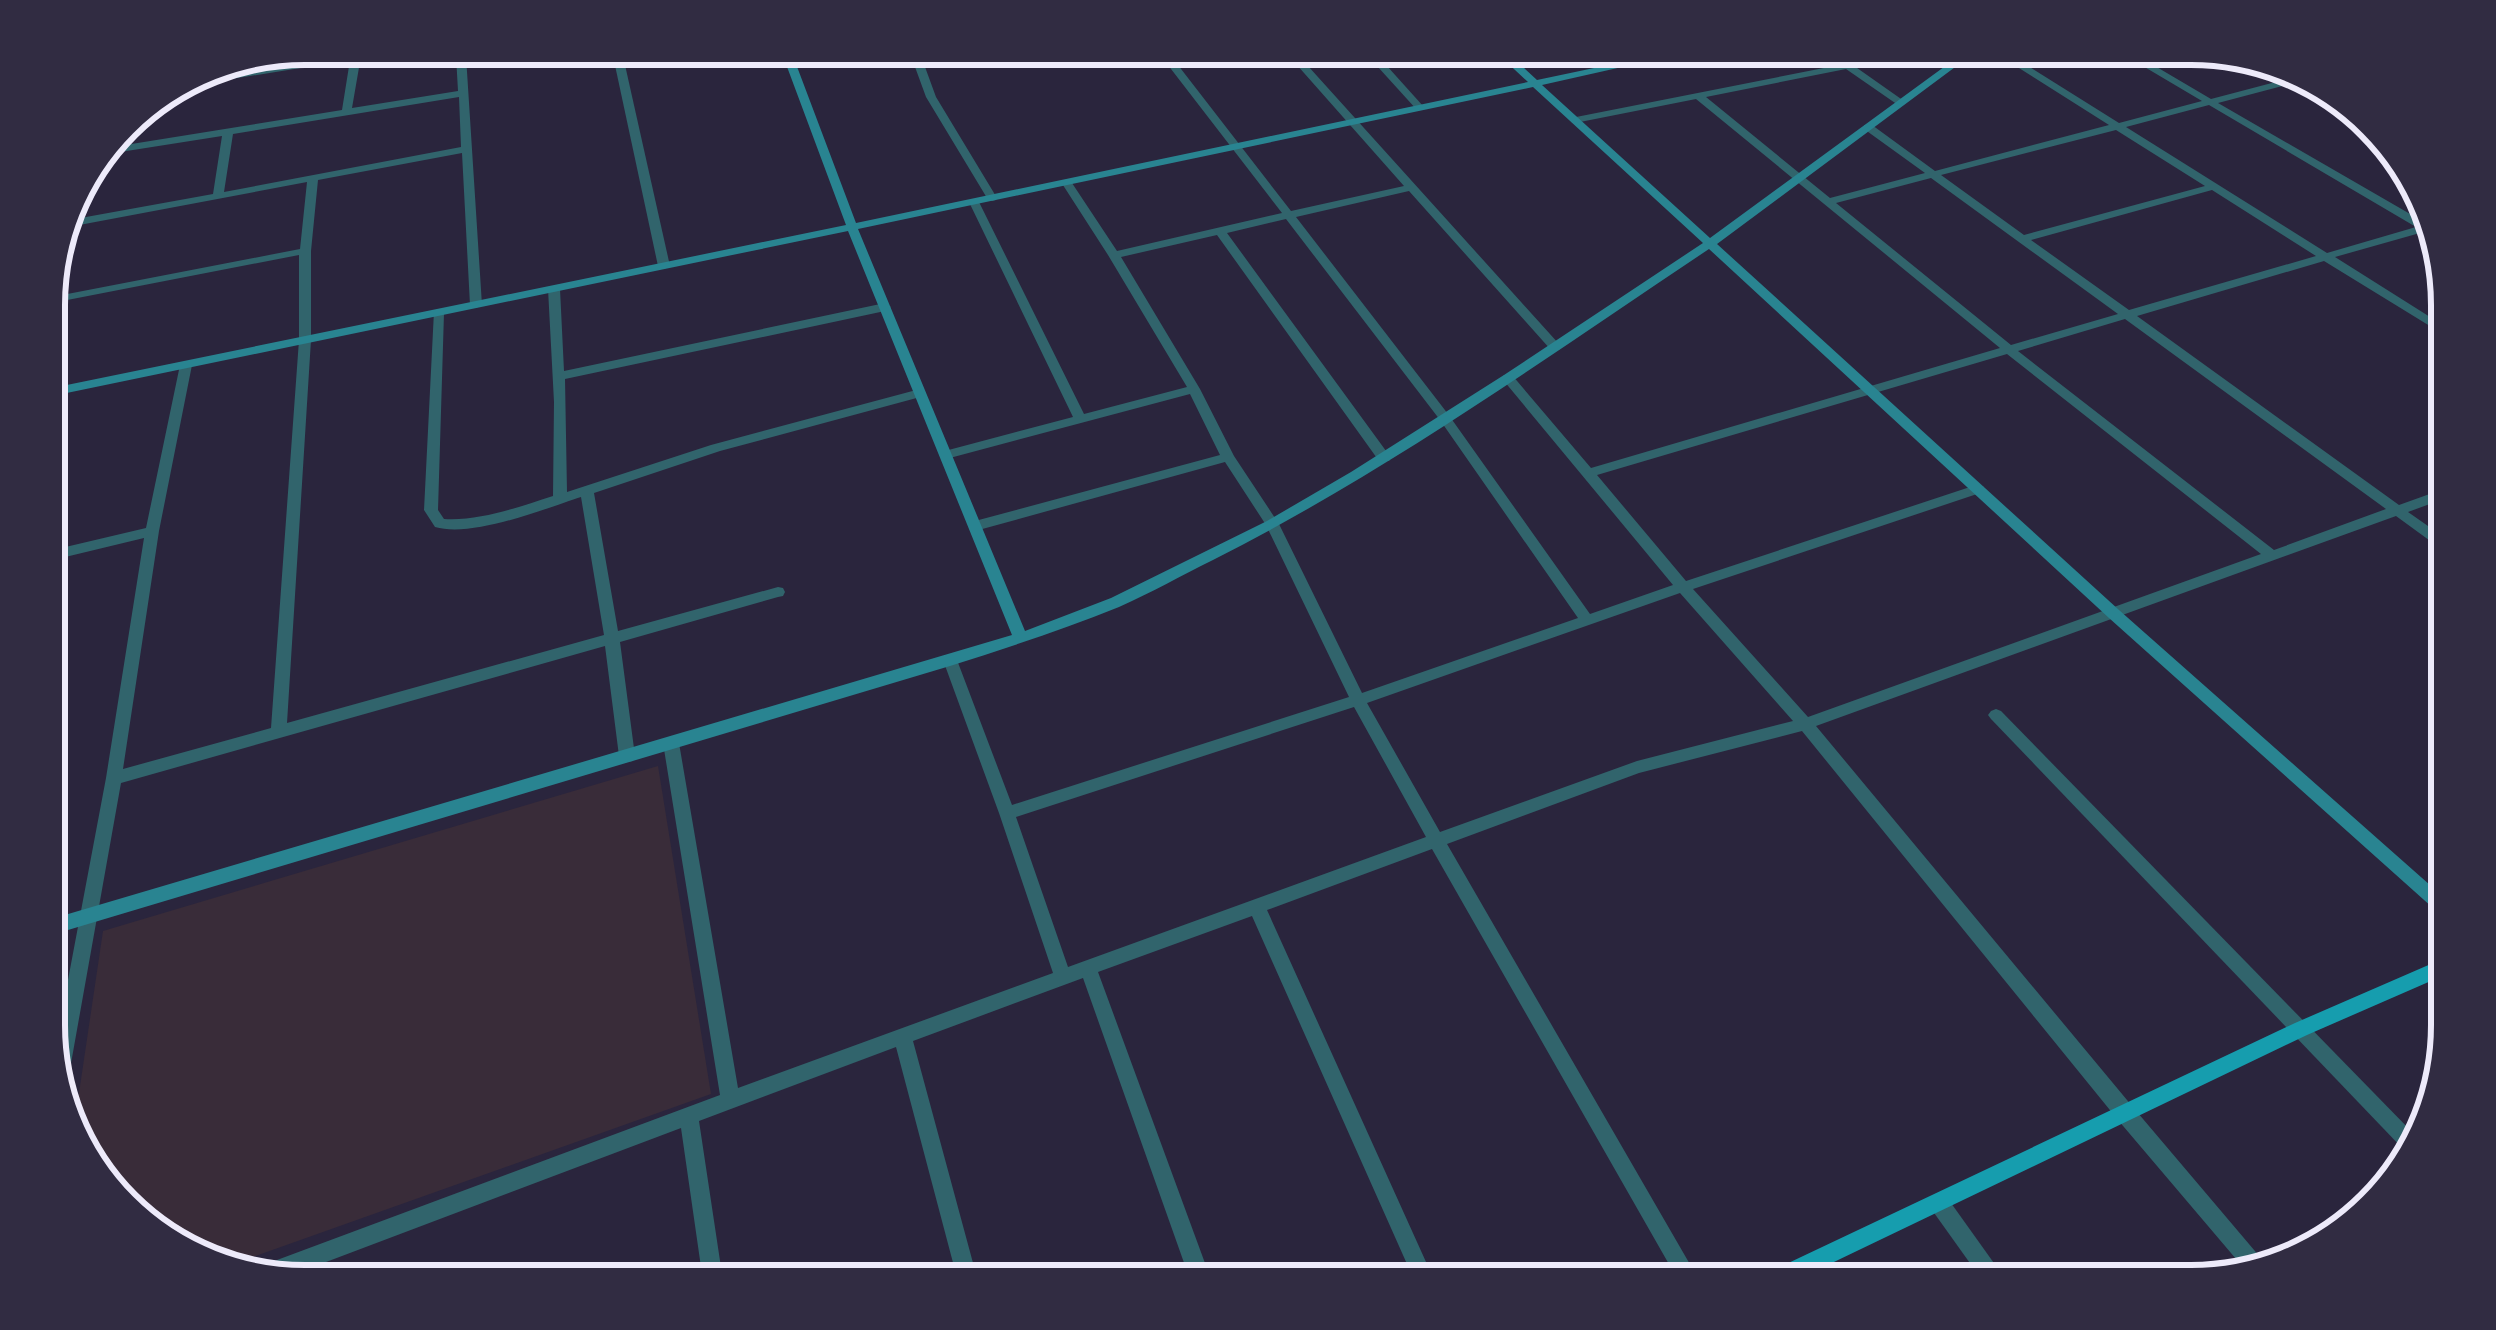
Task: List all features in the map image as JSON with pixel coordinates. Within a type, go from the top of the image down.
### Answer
[{"type":"main road","points":[[1806,1265],[2301,1029],[2431,972]]},
{"type":"street","points":[[225,79],[304,65]]},
{"type":"street","points":[[348,111],[354,65]]},
{"type":"street","points":[[462,65],[476,305]]},
{"type":"street","points":[[620,65],[664,266]]},
{"type":"street","points":[[791,65],[852,227],[1021,638]]},
{"type":"street","points":[[919,65],[931,97],[992,198]]},
{"type":"street","points":[[1173,65],[1444,417],[1587,620]]},
{"type":"street","points":[[1302,65],[1555,347]]},
{"type":"street","points":[[1380,65],[1420,108]]},
{"type":"street","points":[[1515,65],[2114,614],[2431,896]]},
{"type":"street","points":[[65,389],[974,202],[1624,65]]},
{"type":"street","points":[[65,923],[950,660],[1021,638],[1116,602],[1272,524],[1384,458],[1709,244],[1953,65]]},
{"type":"street","points":[[2019,65],[2431,323]]},
{"type":"street","points":[[2146,65],[2416,222]]},
{"type":"street","points":[[1574,120],[1847,66],[1901,103]]},
{"type":"street","points":[[1826,202],[1936,175],[2281,82]]},
{"type":"street","points":[[124,149],[464,93]]},
{"type":"street","points":[[1699,96],[1826,202],[2009,350],[2273,556]]},
{"type":"street","points":[[1868,127],[2431,535]]},
{"type":"street","points":[[218,197],[228,131]]},
{"type":"street","points":[[80,222],[468,149]]},
{"type":"street","points":[[279,731],[305,340],[305,250],[313,179]]},
{"type":"street","points":[[1066,182],[1114,256],[1194,389],[1228,457],[1272,524],[1358,700],[1437,842],[1680,1265]]},
{"type":"street","points":[[1114,256],[1412,187]]},
{"type":"street","points":[[2022,239],[2212,187]]},
{"type":"street","points":[[974,202],[1080,419]]},
{"type":"street","points":[[1590,473],[2418,229]]},
{"type":"street","points":[[1220,232],[1384,458]]},
{"type":"street","points":[[66,296],[305,250]]},
{"type":"street","points":[[554,289],[559,376],[560,499]]},
{"type":"street","points":[[559,376],[885,307]]},
{"type":"street","points":[[438,313],[432,510],[440,524],[460,526],[486,521],[587,491],[716,448],[920,393]]},
{"type":"street","points":[[66,1044],[114,778],[152,531],[186,365]]},
{"type":"street","points":[[1508,378],[1590,473],[1682,587],[1805,724],[2125,1113],[2248,1258]]},
{"type":"street","points":[[946,455],[1194,389]]},
{"type":"street","points":[[975,526],[1228,457]]},
{"type":"street","points":[[1007,813],[1358,700],[1682,587],[1978,489]]},
{"type":"street","points":[[587,491],[612,639],[627,756]]},
{"type":"street","points":[[292,1264],[902,1036],[1437,842],[1636,767],[1805,724],[2431,499]]},
{"type":"street","points":[[65,552],[152,531]]},
{"type":"street","points":[[114,778],[778,592]]},
{"type":"street","points":[[950,660],[1007,813],[1063,977]]},
{"type":"street","points":[[1996,715],[2301,1029],[2403,1137]]},
{"type":"street","points":[[671,743],[731,1101]]},
{"type":"street","points":[[1257,907],[1417,1265]]},
{"type":"street","points":[[1088,968],[1196,1265]]},
{"type":"street","points":[[902,1036],[964,1265]]},
{"type":"street","points":[[689,1117],[711,1265]]},
{"type":"street","points":[[1939,1202],[1982,1265]]},
{"type":"shaded area","points":[[658,766],[711,1094],[249,1258],[243,1257],[213,1247],[185,1233],[135,1195],[105,1158],[83,1117],[78,1101],[103,931]]}]
